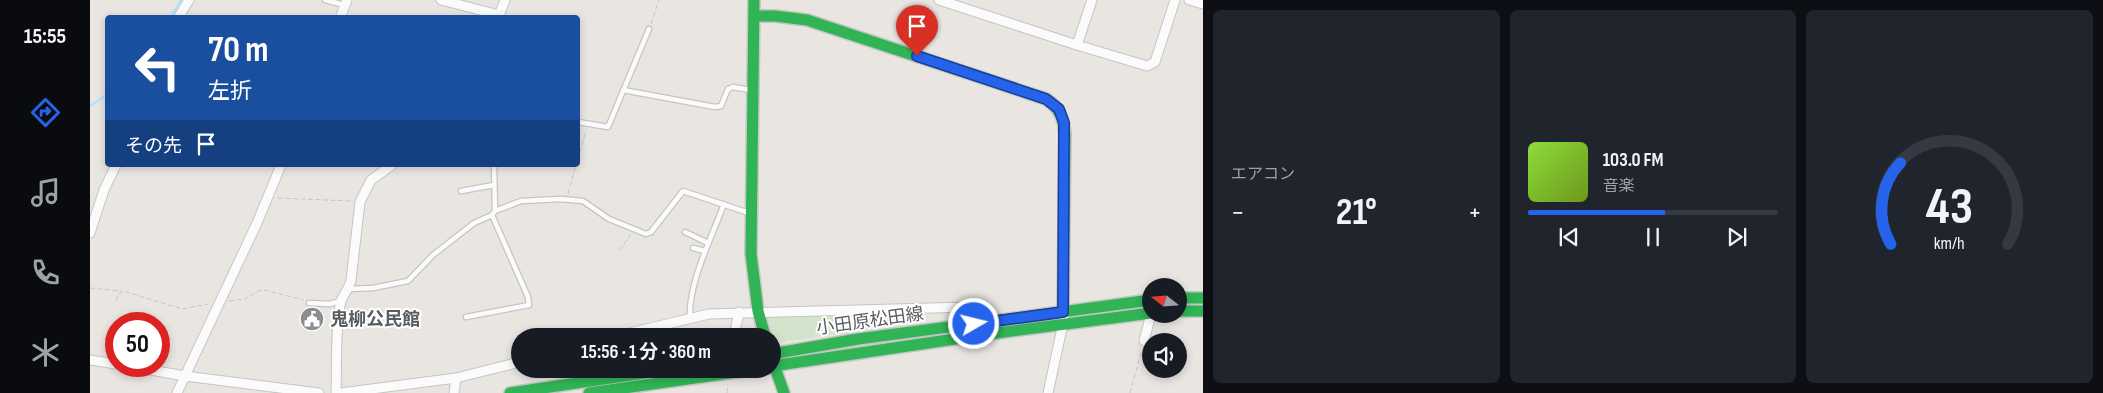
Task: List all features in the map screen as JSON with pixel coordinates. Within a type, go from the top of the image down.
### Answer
[{"type":"main road","points":[[754,0],[751,254],[758,312],[763,328]]},
{"type":"main road","points":[[754,16],[775,16],[807,20],[1046,99],[1054,104],[1062,114],[1065,136],[1063,312]]},
{"type":"main road","points":[[1188,298],[1203,298]]},
{"type":"main road","name":"小田原松田線","points":[[781,352],[858,339],[1142,301]]},
{"type":"main road","points":[[1188,311],[1203,311]]},
{"type":"main road","name":"小田原松田線","points":[[781,363],[1142,314]]},
{"type":"main road","points":[[510,393],[611,378]]},
{"type":"main road","points":[[589,393],[695,378]]},
{"type":"main road","points":[[779,378],[784,393]]},
{"type":"street","points":[[180,15],[189,0]]},
{"type":"street","points":[[441,0],[494,15]]},
{"type":"street","points":[[498,15],[506,0]]},
{"type":"street","points":[[939,0],[1147,66],[1156,62],[1175,0]]},
{"type":"street","points":[[1077,45],[1092,0]]},
{"type":"street","points":[[1189,0],[1203,4]]},
{"type":"street","points":[[341,15],[346,2]]},
{"type":"street","points":[[90,233],[104,190],[115,167]]},
{"type":"street","points":[[177,393],[239,262],[279,167]]},
{"type":"street","points":[[336,393],[339,318],[342,300],[349,289],[360,202],[371,180],[389,167]]},
{"type":"street","points":[[649,328],[709,314],[739,312],[969,307],[974,324]]},
{"type":"street","points":[[736,328],[739,312]]},
{"type":"street","points":[[1048,393],[1064,324],[1063,312]]},
{"type":"street","points":[[90,360],[105,362]]},
{"type":"street","points":[[341,393],[456,378],[511,364]]},
{"type":"street","points":[[170,373],[319,393]]},
{"type":"street","points":[[454,393],[456,378]]},
{"type":"lane","points":[[325,0],[346,2]]},
{"type":"lane","points":[[580,122],[608,126],[650,29]]},
{"type":"lane","points":[[623,90],[715,107],[721,106],[728,89],[733,87],[754,91]]},
{"type":"lane","points":[[466,317],[529,305],[528,297],[493,213],[494,167]]},
{"type":"lane","points":[[462,191],[494,185]]},
{"type":"lane","points":[[349,289],[373,288],[408,281],[433,255],[474,223],[522,201],[566,199],[584,201],[609,219],[646,234],[651,232],[683,191],[751,214]]},
{"type":"lane","points":[[690,318],[691,301],[705,251],[724,204]]},
{"type":"lane","points":[[685,232],[708,243]]},
{"type":"lane","points":[[693,248],[705,251]]},
{"type":"lane","points":[[309,303],[330,304],[342,300]]},
{"type":"path","points":[[650,29],[659,0]]},
{"type":"path","points":[[580,153],[588,124]]},
{"type":"path","points":[[566,199],[575,167]]},
{"type":"path","points":[[267,198],[360,202]]},
{"type":"path","points":[[620,250],[633,229]]},
{"type":"path","points":[[90,288],[131,292],[182,309],[245,299],[258,291],[264,290],[309,303]]},
{"type":"path","points":[[116,300],[121,291]]},
{"type":"path","points":[[1130,393],[1142,348]]},
{"type":"path","points":[[727,393],[728,379]]},
{"type":"green space","points":[[921,314],[921,322],[782,342],[781,328],[768,328],[766,317]]},
{"type":"waterway","points":[[172,15],[181,0]]},
{"type":"waterway","points":[[90,106],[105,96]]},
{"type":"traffic: fast","points":[[754,0],[751,254],[758,311],[763,328]]},
{"type":"traffic: fast","points":[[754,16],[775,16],[807,20],[1046,99],[1055,106],[1064,124],[1065,135],[1063,312]]},
{"type":"traffic: fast","points":[[1188,298],[1203,298]]},
{"type":"traffic: fast","points":[[781,352],[858,339],[1142,301]]},
{"type":"traffic: fast","points":[[1188,311],[1203,311]]},
{"type":"traffic: fast","points":[[781,365],[989,334],[1142,314]]},
{"type":"traffic: fast","points":[[510,393],[611,378]]},
{"type":"traffic: fast","points":[[589,393],[695,378]]},
{"type":"traffic: fast","points":[[779,378],[784,393]]},
{"type":"place","name":"鬼柳公民館","points":[[312,319]]},
{"type":"route","points":[[917,56],[1046,99],[1059,109],[1064,123],[1063,312],[974,324]]}]
